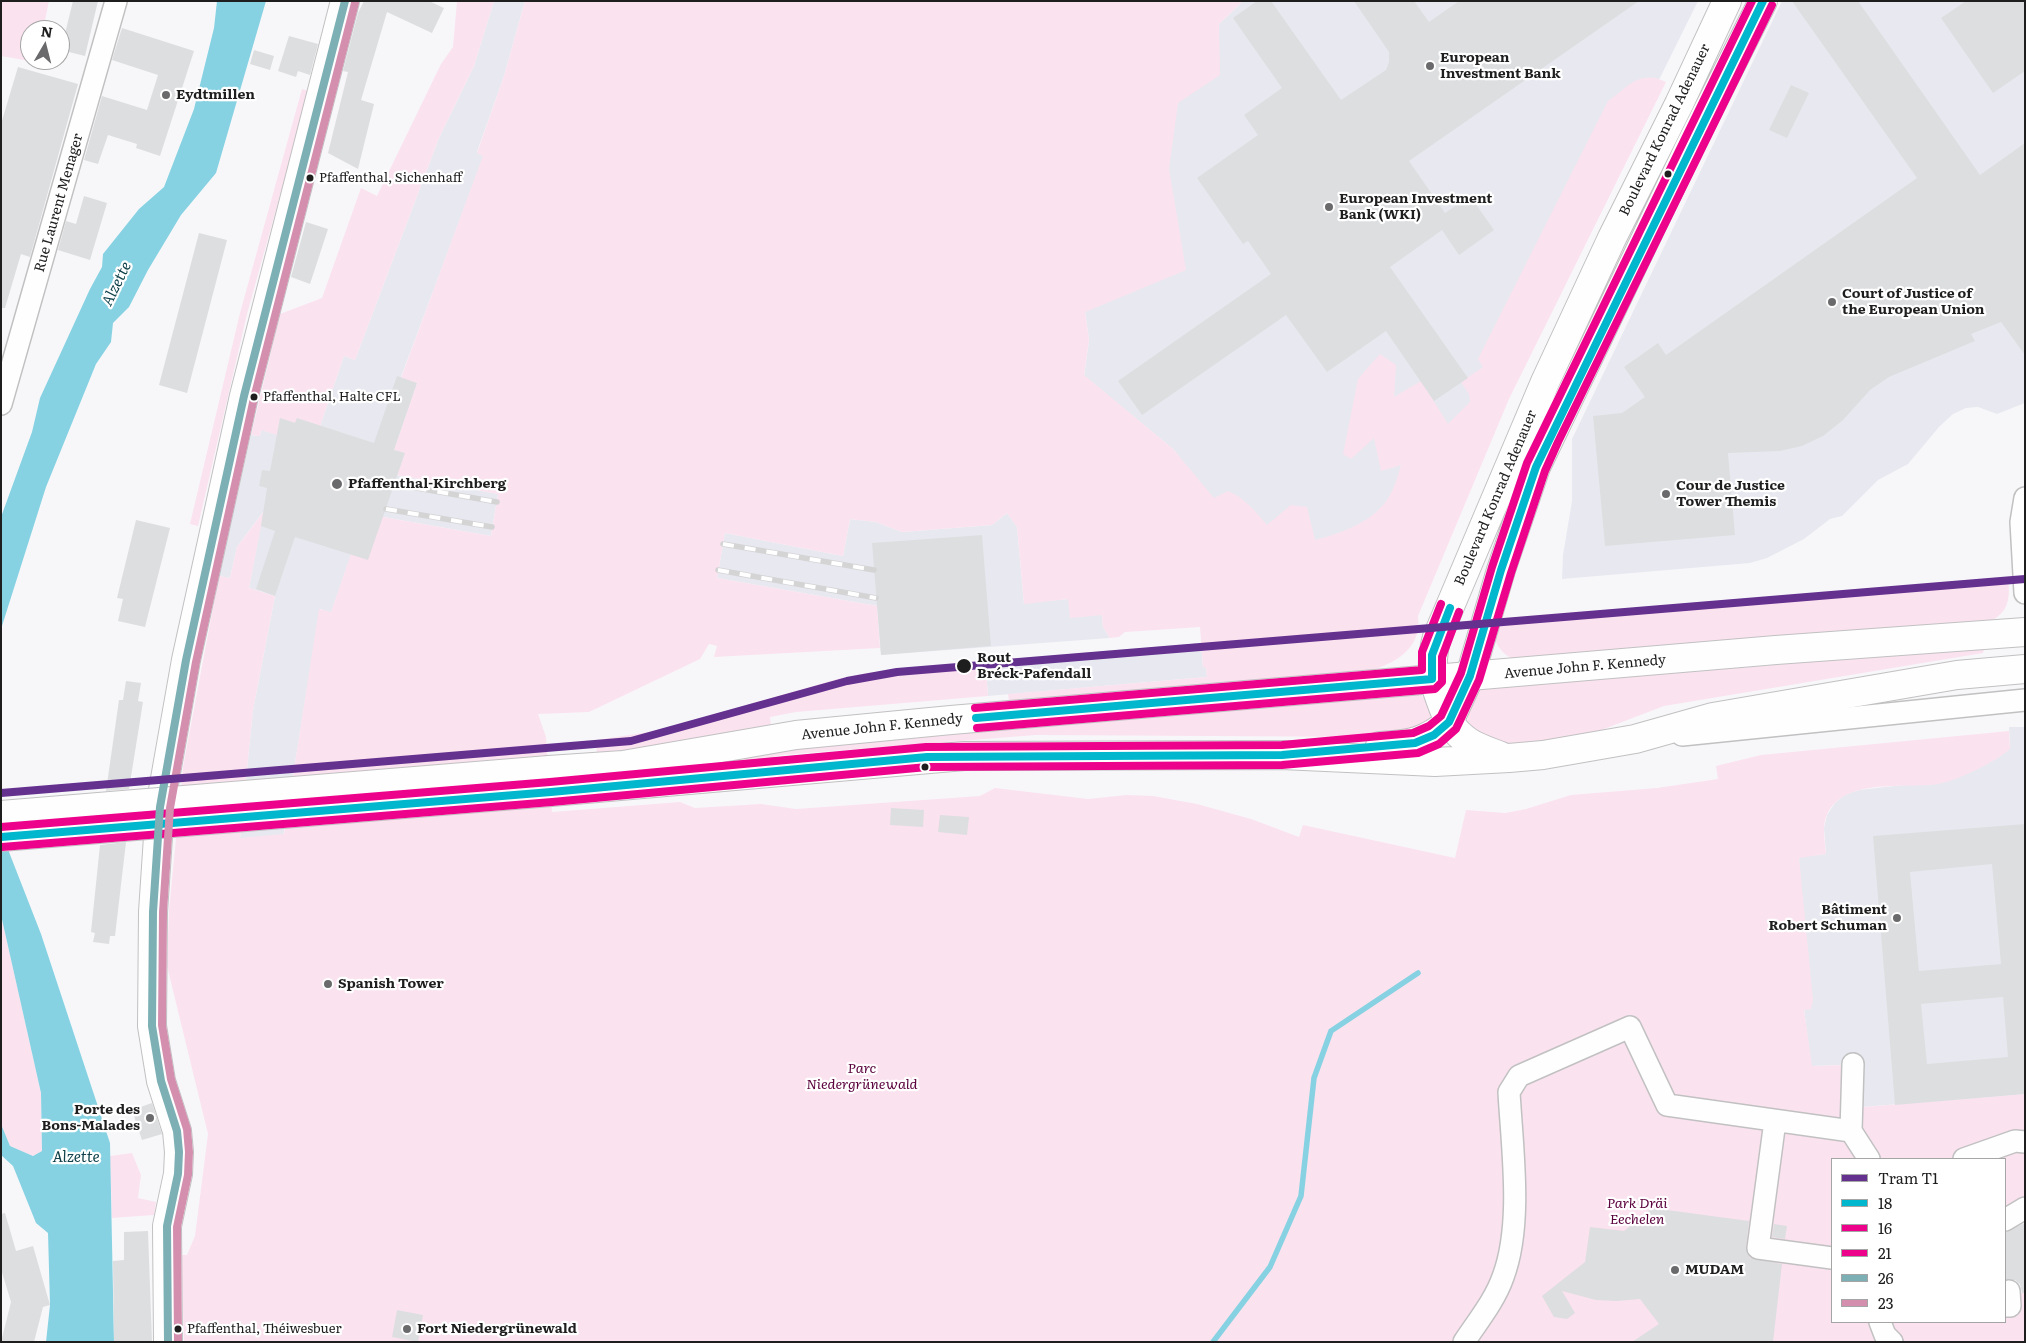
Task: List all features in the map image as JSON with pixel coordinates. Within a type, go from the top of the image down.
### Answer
[{"type":"main road","points":[[168,1342],[166,1226],[178,1174],[179,1152],[177,1131],[161,1081],[152,1026],[152,912],[160,807],[186,660],[244,396],[345,1]]},
{"type":"main road","name":"Boulevard Konrad Adenauer","points":[[1450,722],[1432,679],[1432,655],[1437,637],[1545,382],[1612,238],[1679,104],[1727,1]]},
{"type":"main road","name":"Boulevard Konrad Adenauer","points":[[1450,722],[1470,676],[1501,570],[1536,467],[1763,1]]},
{"type":"main road","name":"Avenue John F. Kennedy","points":[[550,781],[739,743],[806,734],[1432,679],[2025,632]]},
{"type":"main road","points":[[1,815],[927,757],[1282,755],[1435,762],[1509,758],[1543,755],[1635,740],[1713,716],[1957,674],[2025,669]]},
{"type":"main road","points":[[1282,755],[1415,743],[1434,735],[1450,722],[1458,735],[1468,743],[1509,758]]},
{"type":"main road","points":[[1,836],[550,781]]},
{"type":"street","name":"Rue Laurent Menager","points":[[1,404],[116,1]]},
{"type":"street","points":[[2025,498],[2022,522],[2025,593]]},
{"type":"street","points":[[1635,740],[2025,700]]},
{"type":"street","points":[[1464,1342],[1486,1310],[1503,1278],[1511,1248],[1514,1220],[1509,1092],[1519,1076],[1630,1028],[1667,1105],[1851,1131]]},
{"type":"street","points":[[1853,1064],[1851,1131],[1868,1158]]},
{"type":"street","points":[[1775,1121],[1758,1248],[1831,1258]]},
{"type":"street","points":[[1967,1158],[2015,1141],[2025,1142]]},
{"type":"street","points":[[2006,1219],[2025,1208]]},
{"type":"street","points":[[1880,1323],[1885,1335],[1892,1342]]},
{"type":"shaded area","points":[[494,1],[525,1],[504,76],[477,152],[484,155],[401,377],[417,383],[394,449],[405,453],[397,475],[498,494],[491,536],[383,517],[368,560],[351,555],[331,613],[320,609],[281,850],[240,838],[253,710],[275,596],[249,588],[263,512],[237,547],[230,578],[219,576],[251,435],[260,436],[261,430],[280,418],[297,418],[320,426],[344,356],[355,360],[439,138],[474,66]]},
{"type":"shaded area","points":[[1243,1],[1698,1],[1511,379],[1391,537],[1249,548],[1173,449],[1084,376],[1089,340],[1085,312],[1075,99],[1219,24]]},
{"type":"shaded area","name":"Court of Justice of the European Union","points":[[1782,1],[2025,1],[2025,403],[1997,414],[1978,407],[1966,408],[1953,414],[1939,427],[1908,464],[1878,480],[1842,516],[1830,519],[1804,539],[1767,558],[1750,563],[1562,579],[1563,555],[1572,501],[1572,439]]},
{"type":"shaded area","points":[[1007,513],[1017,526],[1024,603],[1068,599],[1102,615],[1103,627],[1110,638],[881,655],[877,606],[717,578],[725,533],[843,556],[850,519],[876,522],[902,532],[992,525]]},
{"type":"shaded area","points":[[1201,643],[1203,667],[1206,667],[1207,677],[988,696],[985,661]]},
{"type":"shaded area","points":[[2009,727],[2025,727],[2025,1094],[1862,1107],[1846,1065],[1811,1066],[1804,1009],[1799,857],[1826,854],[1824,828],[1827,815],[1835,803],[1844,795],[1859,790],[1912,784],[1925,785],[2010,748]]},
{"type":"green space","points":[[1,1],[49,1],[45,20],[20,20],[20,59],[1,56]]},
{"type":"green space","points":[[457,1],[494,1],[474,66],[439,138],[355,360],[344,356],[320,426],[297,418],[295,423],[280,418],[277,435],[261,430],[260,436],[251,435],[280,314],[322,298],[361,188],[377,196],[441,64],[453,47]]},
{"type":"green space","points":[[525,1],[1243,1],[1219,24],[1220,75],[1178,103],[1169,169],[1186,270],[1085,312],[1089,340],[1084,375],[1173,449],[1214,498],[1228,491],[1240,497],[1267,525],[1291,505],[1307,507],[1315,540],[1347,530],[1376,512],[1390,495],[1401,465],[1381,471],[1374,438],[1351,459],[1343,454],[1358,379],[1380,354],[1396,365],[1394,397],[1421,381],[1448,424],[1470,402],[1469,394],[1461,382],[1483,367],[1478,359],[1608,101],[1642,78],[1657,78],[1666,82],[1509,399],[1418,616],[1416,638],[1410,647],[1395,660],[1364,672],[1009,701],[1008,694],[1207,677],[1206,668],[1203,667],[1200,627],[1125,632],[1119,637],[1110,638],[1103,627],[1102,615],[1070,618],[1068,599],[1024,604],[1017,527],[1007,513],[992,525],[902,532],[876,522],[850,519],[843,556],[725,533],[717,578],[877,606],[880,648],[714,657],[717,646],[709,644],[700,659],[589,712],[538,714],[546,737],[552,812],[680,802],[695,808],[761,804],[796,809],[980,796],[995,788],[1088,799],[1127,795],[1153,796],[1197,804],[1251,819],[1299,837],[1303,825],[1455,858],[1466,810],[1505,813],[1526,809],[1571,795],[1657,788],[1718,779],[1716,766],[1761,755],[2009,731],[2010,749],[1986,765],[1956,779],[1938,784],[1870,788],[1853,792],[1839,799],[1829,811],[1824,828],[1826,854],[1799,858],[1813,1000],[1811,1009],[1804,1010],[1812,1066],[1846,1065],[1863,1107],[2025,1094],[2025,1212],[2006,1223],[2006,1158],[1831,1158],[1831,1323],[2006,1323],[2006,1291],[2025,1293],[2025,1342],[184,1342],[181,1255],[187,1255],[195,1236],[208,1134],[167,966],[169,910],[183,767],[219,576],[230,578],[237,547],[264,511],[249,588],[275,596],[253,710],[240,838],[284,834],[319,609],[331,612],[351,554],[383,517],[491,536],[498,494],[397,475],[405,453],[394,450],[417,383],[401,378],[483,156],[477,153],[504,76]]},
{"type":"green space","points":[[302,89],[309,91],[247,314],[198,526],[190,524],[240,313]]},
{"type":"green space","points":[[2008,577],[2009,591],[2005,609],[1989,622],[1513,659],[1501,650],[1494,637],[1498,636],[1497,619]]},
{"type":"green space","points":[[1981,648],[1984,650],[1983,653],[1664,706],[1583,737],[1517,746],[1494,744],[1466,725],[1475,692],[1480,689]]},
{"type":"green space","points":[[985,661],[988,696],[796,712],[770,717],[771,726],[597,758],[596,740],[656,731],[841,678],[867,673]]},
{"type":"green space","points":[[1412,694],[1424,697],[1430,703],[1431,714],[1428,720],[1413,729],[1379,737],[1036,735],[781,755],[733,767],[679,763],[752,750]]},
{"type":"green space","points":[[1,915],[41,1093],[42,1151],[33,1156],[10,1146],[1,1124]]},
{"type":"green space","points":[[132,1153],[141,1175],[138,1198],[156,1202],[154,1215],[112,1218],[110,1156]]},
{"type":"water","name":"Alzette","points":[[217,1],[266,1],[216,173],[181,215],[148,270],[129,307],[113,323],[111,342],[96,364],[46,487],[1,629],[1,517],[32,432],[40,398],[102,267],[103,254],[139,209],[164,187],[194,109],[214,28]]},
{"type":"water","name":"Alzette","points":[[1,813],[9,852],[41,934],[110,1143],[114,1342],[46,1342],[50,1305],[48,1233],[36,1223],[13,1166],[1,1155],[1,1124],[10,1146],[33,1156],[42,1151],[41,1093],[1,915]]},
{"type":"building","points":[[73,1],[98,1],[85,56],[70,52],[70,20],[68,20]]},
{"type":"building","points":[[364,1],[429,1],[444,8],[432,33],[387,12],[361,100],[374,104],[358,169],[328,153],[348,72],[343,71],[358,13]]},
{"type":"building","name":"European Investment Bank (WKI)","points":[[1257,1],[1271,1],[1341,100],[1386,70],[1389,62],[1389,52],[1354,1],[1414,1],[1429,22],[1459,1],[1639,1],[1409,161],[1445,213],[1470,196],[1494,230],[1459,255],[1442,230],[1390,267],[1468,378],[1434,401],[1386,331],[1327,372],[1286,315],[1142,415],[1118,381],[1271,274],[1248,241],[1243,244],[1197,178],[1258,135],[1244,115],[1282,88],[1233,18]]},
{"type":"building","points":[[1792,1],[1858,1],[1980,175],[2025,143],[2025,355],[2001,322],[1971,334],[1975,341],[1889,377],[1870,390],[1843,420],[1823,436],[1802,446],[1780,451],[1728,453],[1735,535],[1605,546],[1593,416],[1622,413],[1645,397],[1624,367],[1658,343],[1666,355],[1917,178]]},
{"type":"building","points":[[1966,1],[2025,1],[2025,71],[1993,93],[1941,18]]},
{"type":"building","name":"Eydtmillen","points":[[122,28],[194,51],[160,156],[136,148],[137,144],[108,135],[98,164],[84,160],[102,96],[147,110],[158,75],[112,60]]},
{"type":"building","points":[[289,36],[318,44],[310,75],[298,71],[296,77],[278,71]]},
{"type":"building","points":[[254,50],[274,56],[270,70],[250,64]]},
{"type":"building","points":[[18,67],[20,70],[29,70],[78,84],[30,257],[21,254],[5,308],[1,308],[1,124]]},
{"type":"building","points":[[1791,85],[1809,93],[1787,138],[1769,130]]},
{"type":"building","points":[[84,196],[107,203],[90,260],[58,250],[66,221],[76,224]]},
{"type":"building","points":[[306,222],[328,229],[310,284],[291,277]]},
{"type":"building","points":[[199,233],[227,240],[187,393],[159,385]]},
{"type":"building","points":[[397,376],[417,383],[394,450],[405,453],[368,560],[295,537],[275,596],[256,589],[275,531],[261,526],[267,488],[259,486],[262,470],[270,471],[280,418],[295,423],[297,418],[374,443]]},
{"type":"building","points":[[136,520],[170,528],[145,627],[118,621],[123,599],[117,598]]},
{"type":"building","points":[[982,535],[991,646],[881,655],[872,543]]},
{"type":"building","points":[[126,681],[141,683],[138,701],[143,702],[129,789],[106,791],[119,700],[123,700]]},
{"type":"building","points":[[891,808],[924,810],[923,827],[890,825]]},
{"type":"building","points":[[940,815],[969,817],[967,835],[938,832]]},
{"type":"building","name":"Bâtiment Robert Schuman","points":[[2025,824],[2025,1094],[1895,1105],[1873,836]],"holes":[[[1992,864],[2001,964],[1919,971],[1910,872]],[[2003,997],[2008,1057],[1927,1064],[1921,1004]]]},
{"type":"building","points":[[126,842],[115,936],[110,936],[109,944],[93,942],[95,933],[91,932],[100,845]]},
{"type":"building","name":"Porte des Bons-Malades","points":[[152,1103],[162,1134],[142,1140],[132,1110]]},
{"type":"building","name":"MUDAM","points":[[1652,1208],[1749,1221],[1746,1247],[1750,1258],[1782,1264],[1773,1342],[1632,1342],[1659,1324],[1640,1299],[1596,1300],[1562,1291],[1575,1313],[1567,1319],[1554,1317],[1542,1296],[1585,1262],[1590,1227],[1624,1231]]},
{"type":"building","points":[[5,1213],[16,1251],[33,1246],[50,1305],[43,1307],[34,1342],[1,1342],[11,1302],[1,1269],[1,1214]]},
{"type":"building","points":[[2025,1223],[2025,1293],[2022,1293],[2020,1284],[2015,1280],[2006,1280],[2006,1232]]},
{"type":"building","points":[[1774,1224],[1787,1226],[1785,1239],[1772,1237]]},
{"type":"building","points":[[148,1231],[152,1342],[114,1342],[113,1261],[124,1260],[124,1232]]},
{"type":"building","name":"Fort Niedergrünewald","points":[[397,1310],[423,1315],[418,1342],[392,1337]]},
{"type":"waterway","points":[[1213,1342],[1270,1267],[1301,1196],[1314,1078],[1331,1031],[1418,973]]},
{"type":"railway","points":[[394,484],[497,502]]},
{"type":"railway","points":[[386,509],[492,527]]},
{"type":"railway","points":[[723,544],[874,570]]},
{"type":"railway","points":[[718,570],[876,598]]},
{"type":"tram line","name":"T1","points":[[1,793],[631,741],[847,681],[897,672],[2025,579]]},
{"type":"transit line","name":"26","points":[[168,1342],[167,1226],[178,1174],[179,1152],[177,1131],[161,1081],[152,1026],[153,912],[160,807],[186,660],[244,396],[345,1]]},
{"type":"transit line","name":"21","points":[[1,827],[550,782],[926,747],[1282,745],[1413,733],[1429,726],[1441,716],[1461,673],[1492,567],[1527,463],[1752,1]]},
{"type":"transit line","name":"18","points":[[1,837],[551,792],[927,757],[1282,755],[1415,743],[1434,735],[1449,722],[1470,676],[1501,570],[1536,467],[1763,1]]},
{"type":"transit line","name":"23","points":[[178,1342],[177,1227],[188,1175],[189,1152],[187,1129],[171,1079],[162,1025],[163,912],[170,808],[196,662],[254,398],[355,3]]},
{"type":"transit line","name":"16","points":[[2,847],[552,802],[927,767],[1282,765],[1418,753],[1439,744],[1456,729],[1479,680],[1511,573],[1545,471],[1558,442],[1772,5]]},
{"type":"transit line","name":"21","points":[[975,708],[1422,670],[1422,652],[1441,604]]},
{"type":"transit line","name":"18","points":[[976,718],[1432,679],[1432,655],[1450,608]]},
{"type":"transit line","name":"16","points":[[977,728],[1435,689],[1442,682],[1442,657],[1459,612]]},
{"type":"place","name":"European Investment Bank","points":[[1430,66]]},
{"type":"place","name":"Eydtmillen","points":[[166,95]]},
{"type":"place","name":"Pfaffenthal, Sichenhaff","points":[[310,178]]},
{"type":"place","name":"European Investment Bank (WKI)","points":[[1329,207]]},
{"type":"place","name":"Court of Justice of the European Union","points":[[1832,302]]},
{"type":"place","name":"Pfaffenthal, Halte CFL","points":[[254,397]]},
{"type":"place","name":"Pfaffenthal-Kirchberg","points":[[337,484]]},
{"type":"place","name":"Cour de Justice Tower Themis","points":[[1666,494]]},
{"type":"place","name":"Rout Bréck-Pafendall","points":[[964,666]]},
{"type":"place","name":"Bâtiment Robert Schuman","points":[[1897,918]]},
{"type":"place","name":"Spanish Tower","points":[[328,984]]},
{"type":"place","name":"Porte des Bons-Malades","points":[[150,1118]]},
{"type":"place","name":"MUDAM","points":[[1675,1270]]},
{"type":"place","name":"Pfaffenthal, Théiwesbuer","points":[[178,1329]]},
{"type":"place","name":"Fort Niedergrünewald","points":[[407,1329]]},
{"type":"park label","name":"Parc Niedergrünewald","points":[[862,1078]]},
{"type":"park label","name":"Park Dräi Eechelen","points":[[1637,1212]]}]
